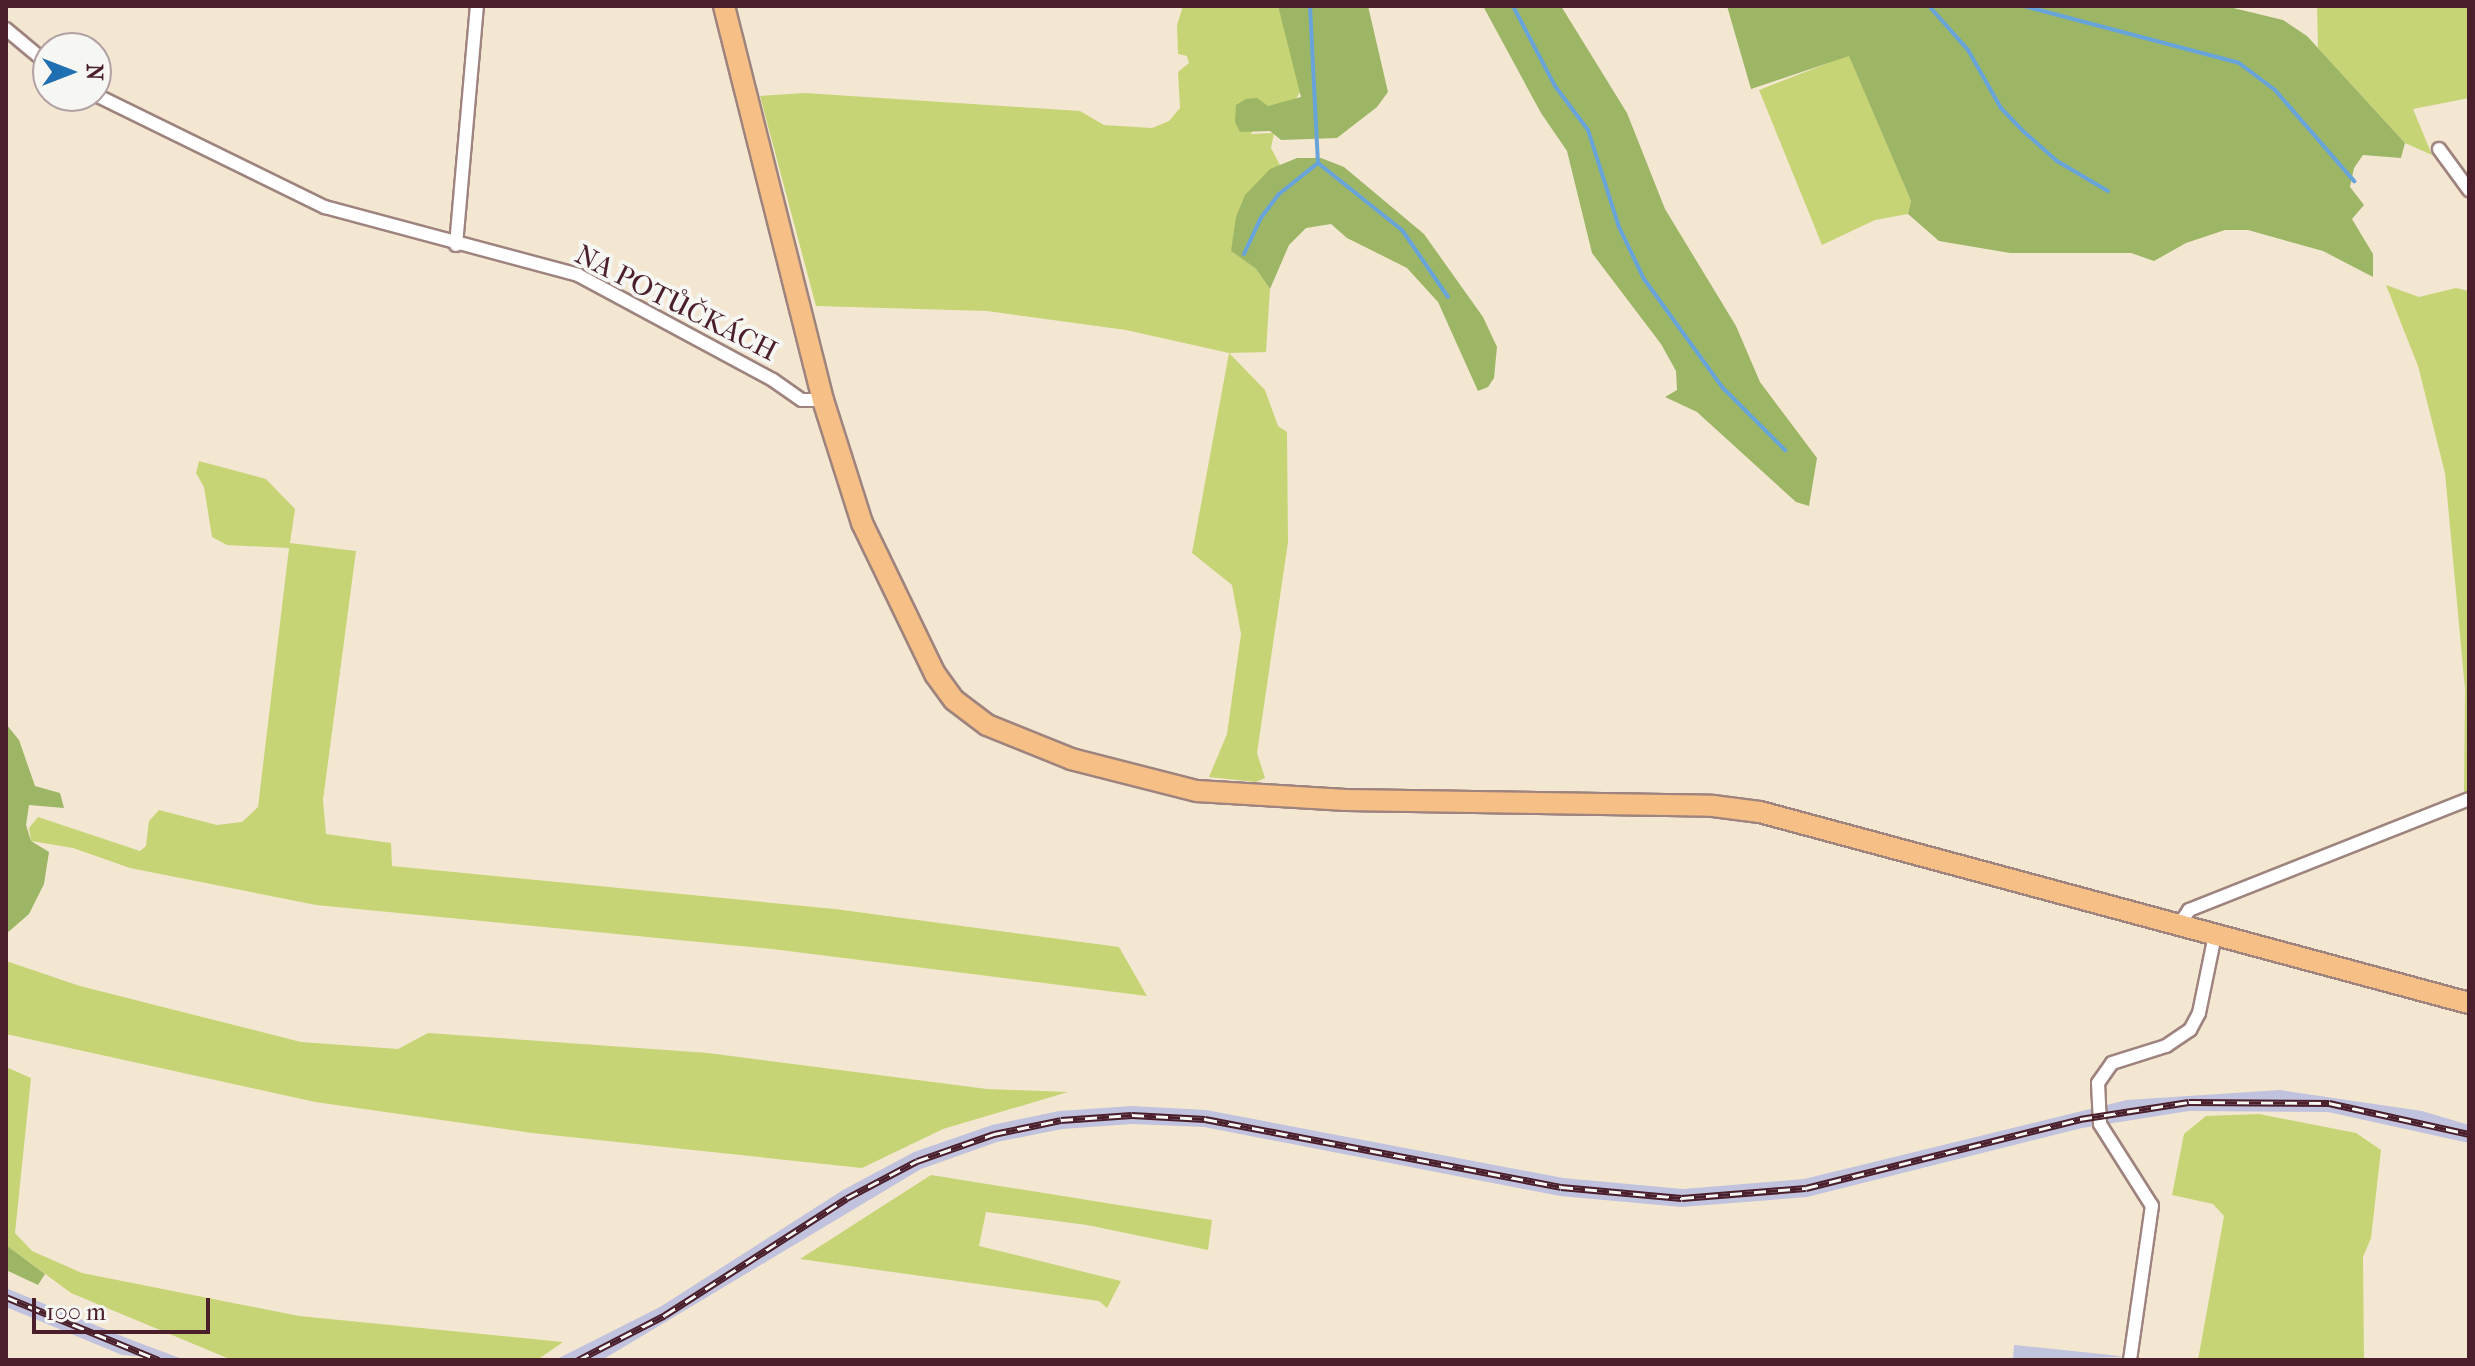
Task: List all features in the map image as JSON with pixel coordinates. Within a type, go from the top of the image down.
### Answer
[{"type":"main road","points":[[724,6],[823,400],[869,542],[926,658],[964,709],[1018,740],[1163,785],[1233,795],[1746,809],[2469,1003]]},
{"type":"street","points":[[456,245],[477,6]]},
{"type":"street","points":[[6,29],[32,51]]},
{"type":"street","name":"NA POTŮČKÁCH","points":[[112,103],[325,207],[456,245],[578,275],[773,380],[802,400],[823,400]]},
{"type":"street","points":[[2439,149],[2469,190]]},
{"type":"street","points":[[2179,925],[2186,911],[2202,904],[2469,799]]},
{"type":"street","points":[[2130,1360],[2152,1206],[2100,1124],[2098,1083],[2112,1063],[2166,1046],[2190,1030],[2199,1013],[2215,935]]},
{"type":"shaded area","points":[[2280,1090],[2422,1111],[2469,1125],[2469,1143],[2328,1112],[2189,1111],[2082,1128],[1807,1197],[1682,1207],[1560,1196],[1204,1127],[1132,1124],[1062,1129],[997,1142],[921,1169],[602,1360],[555,1360],[660,1307],[843,1190],[914,1152],[992,1125],[1059,1111],[1132,1106],[1206,1110],[1563,1178],[1683,1189],[1804,1179],[2127,1100]]},
{"type":"shaded area","points":[[6,1288],[185,1360],[122,1355],[6,1307]]},
{"type":"shaded area","points":[[2014,1345],[2111,1355],[2125,1357],[2013,1360]]},
{"type":"green space","points":[[1183,6],[1278,6],[1302,89],[1294,102],[1268,106],[1251,134],[1274,133],[1271,148],[1281,167],[1231,251],[1256,269],[1270,289],[1266,352],[1229,353],[1126,330],[987,311],[816,306],[760,96],[805,93],[1080,111],[1104,125],[1152,128],[1169,121],[1180,108],[1178,72],[1189,63],[1187,56],[1178,54],[1177,25]]},
{"type":"green space","points":[[1278,6],[1368,6],[1388,92],[1377,107],[1337,138],[1281,140],[1270,131],[1240,132],[1235,122],[1236,105],[1246,99],[1257,98],[1268,106],[1301,97]]},
{"type":"green space","points":[[1483,6],[1561,6],[1627,113],[1665,209],[1736,326],[1760,382],[1817,458],[1809,506],[1796,502],[1697,412],[1665,397],[1677,390],[1676,371],[1661,344],[1592,253],[1567,151],[1541,113]]},
{"type":"green space","points":[[1727,6],[2225,6],[2283,20],[2307,36],[2405,143],[2401,158],[2363,155],[2354,168],[2350,187],[2364,205],[2352,219],[2373,254],[2373,277],[2323,251],[2248,230],[2225,230],[2186,243],[2154,261],[2131,253],[2010,253],[1939,241],[1908,214],[1911,201],[1849,56],[1751,89]]},
{"type":"green space","points":[[2317,6],[2469,6],[2469,98],[2413,109],[2432,155],[2405,143],[2318,48]]},
{"type":"green space","points":[[1849,55],[1911,201],[1908,214],[1875,220],[1822,245],[1759,90]]},
{"type":"green space","points":[[1297,158],[1321,158],[1344,167],[1424,234],[1483,317],[1497,347],[1494,378],[1488,387],[1478,391],[1438,302],[1407,268],[1347,238],[1331,224],[1306,228],[1289,245],[1270,289],[1256,269],[1231,251],[1236,217],[1245,195],[1270,169]]},
{"type":"green space","points":[[2386,285],[2419,297],[2456,288],[2469,291],[2469,790],[2464,792],[2465,689],[2445,473],[2418,366]]},
{"type":"green space","points":[[1229,353],[1265,390],[1278,426],[1287,432],[1288,542],[1257,753],[1265,778],[1256,782],[1209,777],[1227,734],[1241,634],[1232,585],[1192,553]]},
{"type":"green space","points":[[199,461],[266,479],[295,509],[290,543],[356,551],[323,800],[326,834],[391,843],[392,866],[835,909],[1119,947],[1147,996],[772,949],[316,905],[130,868],[73,848],[31,841],[29,828],[38,817],[140,851],[146,846],[149,821],[159,810],[217,825],[242,822],[258,807],[289,548],[227,545],[212,537],[204,487],[196,473]]},
{"type":"green space","points":[[6,724],[19,740],[35,786],[60,793],[64,808],[29,805],[26,825],[31,841],[49,852],[44,884],[29,914],[6,934]]},
{"type":"green space","points":[[6,961],[80,986],[301,1042],[398,1049],[428,1033],[708,1053],[987,1089],[1068,1092],[943,1129],[862,1168],[532,1133],[315,1102],[6,1034]]},
{"type":"green space","points":[[6,1067],[31,1078],[15,1233],[32,1251],[82,1273],[299,1316],[563,1342],[537,1360],[232,1360],[71,1293],[6,1245]]},
{"type":"green space","points":[[2259,1114],[2356,1133],[2381,1150],[2371,1238],[2363,1257],[2364,1360],[2198,1360],[2224,1216],[2213,1204],[2172,1195],[2184,1134],[2206,1116]]},
{"type":"green space","points":[[931,1175],[1212,1220],[1208,1250],[1087,1225],[986,1212],[979,1246],[1121,1281],[1107,1308],[1099,1301],[800,1259]]},
{"type":"green space","points":[[6,1245],[45,1274],[38,1285],[6,1270]]},
{"type":"waterway","points":[[1310,6],[1318,163],[1402,230],[1448,297]]},
{"type":"waterway","points":[[1513,6],[1555,86],[1588,130],[1619,227],[1644,279],[1723,388],[1785,450]]},
{"type":"waterway","points":[[1929,6],[1968,50],[2001,108],[2023,131],[2057,161],[2108,191]]},
{"type":"waterway","points":[[2024,6],[2239,63],[2275,90],[2354,181]]},
{"type":"waterway","points":[[1244,254],[1260,219],[1279,194],[1318,163]]},
{"type":"railway","points":[[578,1360],[665,1315],[847,1198],[917,1161],[994,1134],[1061,1120],[1132,1115],[1205,1119],[1561,1187],[1682,1198],[1806,1188],[2080,1119],[2189,1102],[2329,1103],[2469,1134]]},
{"type":"railway","points":[[6,1297],[159,1360]]}]
